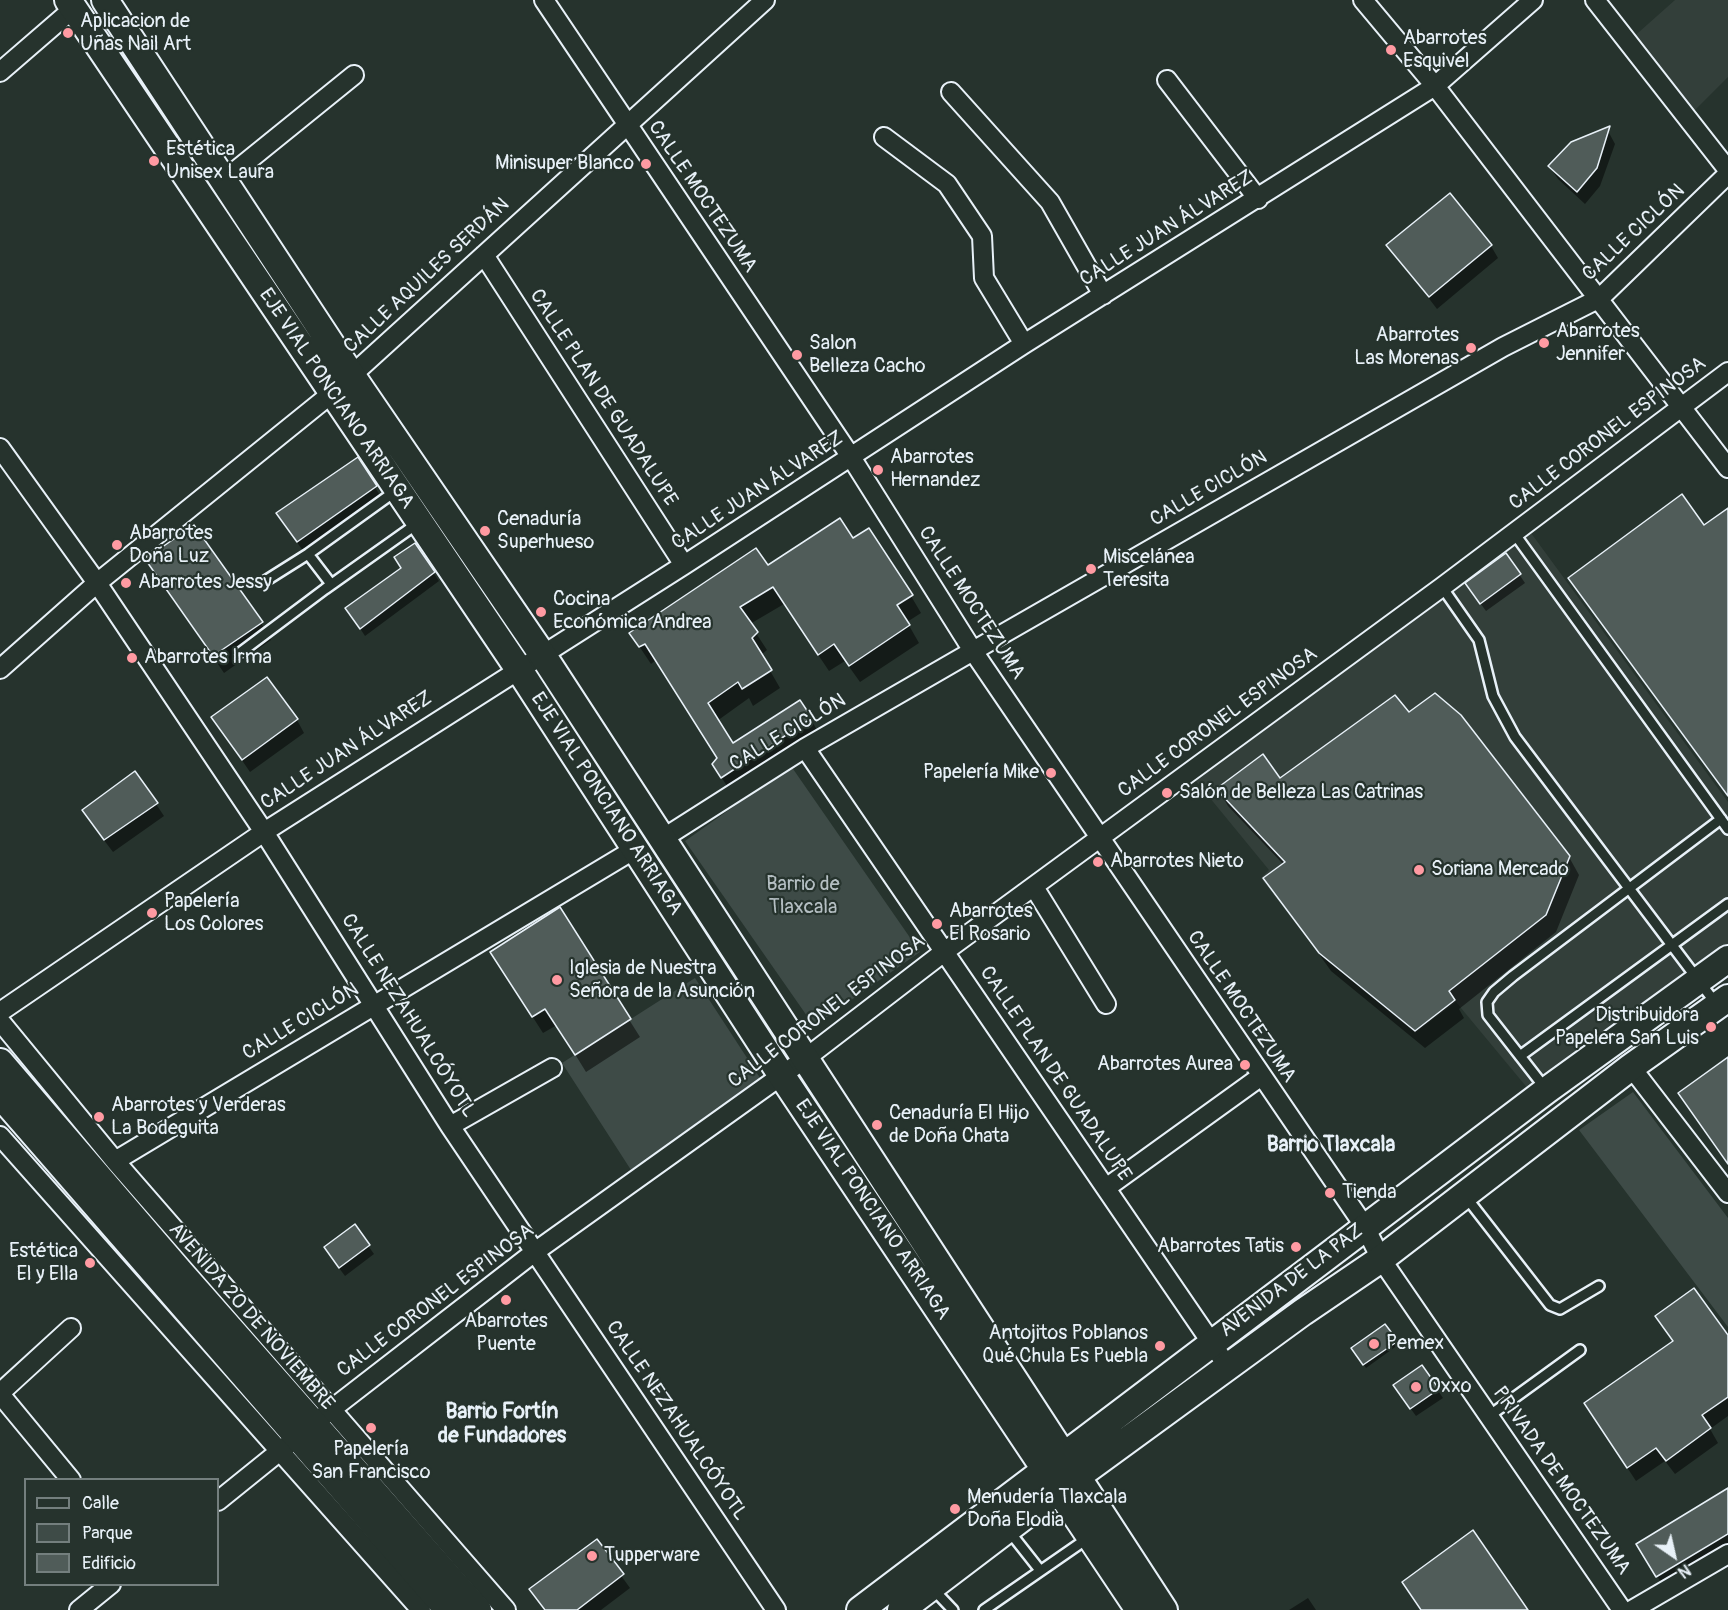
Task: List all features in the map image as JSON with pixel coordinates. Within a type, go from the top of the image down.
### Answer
[{"type":"main road","name":"EJE VIAL PONCIANO ARRIAGA","points":[[105,0],[351,376],[542,654],[806,1058],[1061,1473],[1090,1536],[1139,1610]]},
{"type":"main road","name":"EJE VIAL PONCIANO ARRIAGA","points":[[71,4],[331,394],[518,668],[782,1076],[1061,1473],[1164,1610]]},
{"type":"main road","name":"AVENIDA DE LA PAZ","points":[[901,1610],[923,1579],[1061,1473],[1210,1342],[1547,1090],[1728,959]]},
{"type":"main road","name":"AVENIDA DE LA PAZ","points":[[860,1610],[923,1579],[1007,1530],[1061,1473],[1228,1367],[1381,1259],[1631,1067],[1723,1002]]},
{"type":"main road","name":"AVENIDA 20 DE NOVIEMBRE","points":[[0,1062],[306,1430],[448,1610]]},
{"type":"main road","name":"AVENIDA 20 DE NOVIEMBRE","points":[[0,1095],[306,1430],[478,1610]]},
{"type":"main road","points":[[1284,1287],[1303,1312]]},
{"type":"street","name":"CALLE MOCTEZUMA","points":[[544,0],[851,457],[973,651],[1101,837],[1260,1077],[1365,1227]]},
{"type":"street","name":"CALLE AQUILES SERDÁN","points":[[0,669],[97,584],[331,394],[765,0]]},
{"type":"street","points":[[1363,0],[1436,86],[1728,468]]},
{"type":"street","name":"CALLE JUAN ÁLVAREZ","points":[[0,1012],[264,832],[518,668],[684,566],[1024,344],[1436,86],[1533,0]]},
{"type":"street","points":[[1595,0],[1728,170]]},
{"type":"street","points":[[0,72],[71,4]]},
{"type":"street","points":[[223,181],[354,75]]},
{"type":"street","points":[[1167,80],[1258,199]]},
{"type":"street","points":[[951,92],[1050,202],[1103,295]]},
{"type":"street","points":[[884,137],[947,184],[982,236],[984,278],[1024,344]]},
{"type":"street","name":"CALLE CICLÓN","points":[[662,838],[805,747],[1503,347],[1600,298],[1728,174]]},
{"type":"street","name":"CALLE PLAN DE GUADALUPE","points":[[483,255],[684,566]]},
{"type":"street","name":"CALLE CORONEL ESPINOSA","points":[[219,1500],[536,1251],[782,1076],[944,952],[1442,587],[1728,372]]},
{"type":"street","name":"CALLE NEZAHUALCÓYOTL","points":[[0,448],[97,584],[264,832],[450,1126],[776,1610]]},
{"type":"street","name":"CALLE PLAN DE GUADALUPE","points":[[805,747],[1228,1367]]},
{"type":"street","name":"CALLE CICLÓN","points":[[115,1161],[635,849]]},
{"type":"street","points":[[1034,887],[1106,1004]]},
{"type":"street","name":"AVENIDA 20 DE NOVIEMBRE","points":[[0,1021],[115,1161],[306,1430],[421,1610]]},
{"type":"street","points":[[1631,1067],[1728,1193]]},
{"type":"street","points":[[450,1126],[552,1068]]},
{"type":"street","points":[[1106,1188],[1260,1077]]},
{"type":"street","name":"AVENIDA 20 DE NOVIEMBRE","points":[[0,1136],[306,1430],[506,1610]]},
{"type":"street","name":"PRIVADA DE MOCTEZUMA","points":[[1365,1227],[1381,1259],[1622,1610]]},
{"type":"street","points":[[70,1478],[0,1394],[71,1328]]},
{"type":"street","points":[[1632,1610],[1728,1554]]},
{"type":"street","points":[[79,1610],[109,1586]]},
{"type":"lane","points":[[262,583],[308,554],[397,490]]},
{"type":"lane","points":[[241,652],[331,584],[419,522]]},
{"type":"lane","points":[[1514,533],[1728,829]]},
{"type":"lane","points":[[308,554],[331,584]]},
{"type":"lane","points":[[1442,587],[1479,640],[1493,696],[1515,737],[1699,980],[1723,1002]]},
{"type":"lane","points":[[1547,1090],[1488,1015],[1487,1002],[1513,976],[1721,819]]},
{"type":"lane","points":[[1520,1056],[1728,904]]},
{"type":"lane","points":[[1465,1195],[1550,1305],[1560,1309],[1599,1286]]},
{"type":"lane","points":[[1489,1416],[1580,1350]]},
{"type":"lane","points":[[1007,1530],[1039,1569]]},
{"type":"lane","points":[[984,1610],[1039,1569],[1090,1536]]},
{"type":"lane","points":[[923,1579],[953,1610]]},
{"type":"shaded area","points":[[1675,0],[1728,0],[1728,77],[1690,115],[1630,40]]},
{"type":"shaded area","points":[[1531,533],[1728,802],[1728,944],[1529,1090],[1456,1002],[1415,1033],[1319,954],[1261,878],[1269,870],[1196,781]]},
{"type":"green space","name":"Barrio de Tlaxcala","points":[[791,766],[920,952],[814,1026],[685,841]]},
{"type":"green space","points":[[695,978],[764,1084],[631,1170],[562,1063]]},
{"type":"green space","points":[[1633,1092],[1728,1218],[1728,1327],[1579,1130]]},
{"type":"building","points":[[1610,126],[1597,168],[1577,192],[1548,166],[1571,142]]},
{"type":"building","points":[[1450,193],[1492,245],[1429,297],[1386,245]]},
{"type":"building","points":[[358,457],[377,486],[297,542],[276,513]]},
{"type":"building","points":[[1682,494],[1704,525],[1728,508],[1728,796],[1568,578]]},
{"type":"building","points":[[840,518],[853,538],[869,528],[913,595],[897,605],[910,625],[849,666],[834,644],[818,655],[773,587],[740,607],[758,632],[752,638],[772,670],[742,689],[738,682],[708,703],[733,743],[800,700],[812,718],[721,778],[712,764],[717,758],[645,644],[639,647],[629,633],[756,548],[768,565]]},
{"type":"building","points":[[194,525],[263,622],[213,656],[145,559]]},
{"type":"building","points":[[415,543],[435,572],[360,629],[345,608],[401,568],[394,557]]},
{"type":"building","points":[[1506,553],[1521,574],[1480,604],[1465,583]]},
{"type":"building","points":[[267,677],[298,719],[242,760],[211,717]]},
{"type":"building","name":"Soriana Mercado","points":[[1435,693],[1461,715],[1570,856],[1546,915],[1449,991],[1455,1000],[1415,1031],[1319,953],[1263,878],[1285,862],[1216,789],[1263,754],[1280,778],[1395,695],[1409,712]]},
{"type":"building","points":[[135,771],[158,803],[104,840],[82,810]]},
{"type":"building","name":"Iglesia de Nuestra Señora de la Asunción","points":[[560,907],[631,1019],[575,1055],[545,1009],[532,1017],[490,952]]},
{"type":"building","points":[[1728,1057],[1728,1164],[1678,1093]]},
{"type":"building","points":[[355,1224],[370,1245],[339,1268],[324,1247]]},
{"type":"building","points":[[1694,1288],[1728,1335],[1728,1397],[1702,1415],[1711,1428],[1666,1461],[1656,1448],[1627,1468],[1584,1403],[1673,1341],[1655,1316]]},
{"type":"building","name":"Pemex","points":[[1385,1324],[1398,1341],[1363,1365],[1351,1348]]},
{"type":"building","name":"Oxxo","points":[[1422,1365],[1439,1389],[1410,1409],[1393,1385]]},
{"type":"building","points":[[1728,1488],[1728,1534],[1656,1577],[1636,1544]]},
{"type":"building","points":[[1473,1530],[1528,1610],[1421,1610],[1402,1582]]},
{"type":"building","name":"Tupperware","points":[[597,1539],[624,1574],[577,1610],[545,1610],[529,1589]]},
{"type":"place","name":"Aplicacion de Uñas Nail Art","points":[[68,33]]},
{"type":"place","name":"Abarrotes Esquivel","points":[[1391,50]]},
{"type":"place","name":"Estética Unisex Laura","points":[[154,161]]},
{"type":"place","name":"Minisuper Blanco","points":[[646,164]]},
{"type":"place","name":"Abarrotes Jennifer","points":[[1544,343]]},
{"type":"place","name":"Abarrotes Las Morenas","points":[[1471,348]]},
{"type":"place","name":"Salon Belleza Cacho","points":[[797,355]]},
{"type":"place","name":"Abarrotes Hernandez","points":[[878,470]]},
{"type":"place","name":"Cenaduría Superhueso","points":[[485,531]]},
{"type":"place","name":"Abarrotes Doña Luz","points":[[117,545]]},
{"type":"place","name":"Miscelánea Teresita","points":[[1091,569]]},
{"type":"place","name":"Abarrotes Jessy","points":[[126,583]]},
{"type":"place","name":"Cocina Económica Andrea","points":[[541,612]]},
{"type":"place","name":"Abarrotes Irma","points":[[132,658]]},
{"type":"place","name":"Papelería Mike","points":[[1051,773]]},
{"type":"place","name":"Salón de Belleza Las Catrinas","points":[[1167,793]]},
{"type":"place","name":"Abarrotes Nieto","points":[[1098,862]]},
{"type":"place","name":"Soriana Mercado","points":[[1419,870]]},
{"type":"place","name":"Papelería Los Colores","points":[[152,913]]},
{"type":"place","name":"Abarrotes El Rosario","points":[[937,924]]},
{"type":"place","name":"Iglesia de Nuestra Señora de la Asunción","points":[[557,980]]},
{"type":"place","name":"Distribuidora Papelera San Luis","points":[[1711,1027]]},
{"type":"place","name":"Abarrotes Aurea","points":[[1245,1065]]},
{"type":"place","name":"Abarrotes y Verderas La Bodeguita","points":[[99,1117]]},
{"type":"place","name":"Cenaduría El Hijo de Doña Chata","points":[[877,1125]]},
{"type":"place","name":"Tienda","points":[[1330,1193]]},
{"type":"place","name":"Abarrotes Tatis","points":[[1296,1247]]},
{"type":"place","name":"Estética El y Ella","points":[[90,1263]]},
{"type":"place","name":"Abarrotes Puente","points":[[506,1300]]},
{"type":"place","name":"Pemex","points":[[1374,1344]]},
{"type":"place","name":"Antojitos Poblanos Qué Chula Es Puebla","points":[[1160,1346]]},
{"type":"place","name":"Oxxo","points":[[1416,1387]]},
{"type":"place","name":"Papelería San Francisco","points":[[371,1428]]},
{"type":"place","name":"Menudería Tlaxcala Doña Elodia","points":[[955,1509]]},
{"type":"place","name":"Tupperware","points":[[592,1556]]},
{"type":"district","name":"Barrio Tlaxcala","points":[[1331,1146]]},
{"type":"district","name":"Barrio Fortín de Fundadores","points":[[502,1425]]}]
